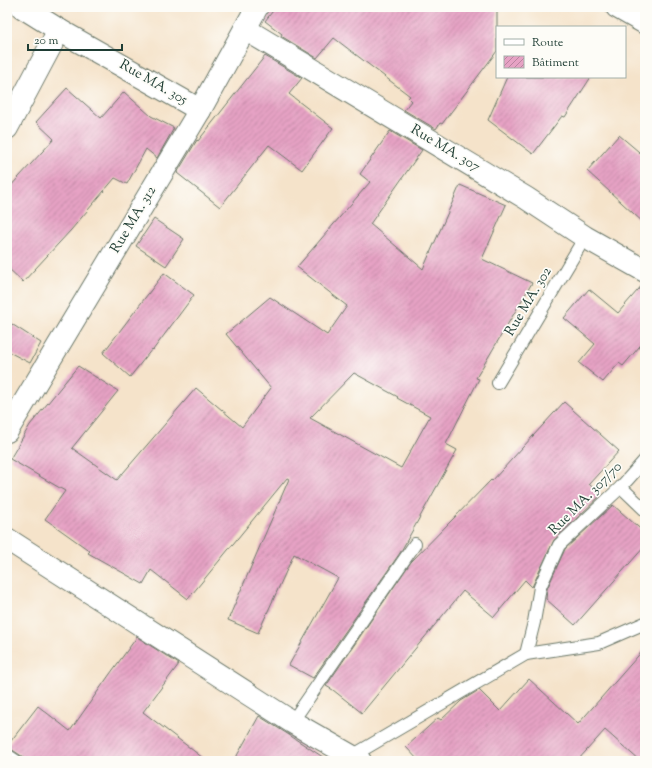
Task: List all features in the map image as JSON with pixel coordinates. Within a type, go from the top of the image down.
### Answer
[{"type":"street","name":"Rue MA. 305","points":[[22,7],[59,30],[200,110]]},
{"type":"street","name":"Rue MA. 312","points":[[7,431],[200,110],[257,7]]},
{"type":"street","points":[[617,7],[645,23]]},
{"type":"street","name":"Rue MA. 307","points":[[245,29],[526,198],[586,237],[645,271]]},
{"type":"street","points":[[7,128],[59,30]]},
{"type":"street","points":[[7,539],[292,722],[356,759]]},
{"type":"lane","name":"Rue MA. 302","points":[[498,383],[586,237]]},
{"type":"lane","name":"Rue MA. 307/70","points":[[526,654],[534,622],[540,587],[559,546],[621,487],[645,460]]},
{"type":"lane","points":[[621,487],[645,510]]},
{"type":"lane","points":[[292,722],[415,544]]},
{"type":"lane","points":[[356,759],[526,654],[599,643],[645,623]]},
{"type":"lane","points":[[7,755],[16,761]]},
{"type":"building","points":[[276,7],[497,7],[496,52],[442,124],[440,123],[436,129],[404,110],[411,101],[408,98],[410,96],[334,38],[317,58],[281,36],[282,34],[265,21]]},
{"type":"building","points":[[265,56],[302,78],[289,94],[333,128],[302,170],[269,145],[220,207],[177,173],[197,140],[198,141]]},
{"type":"building","points":[[507,78],[590,78],[565,117],[562,116],[533,154],[488,120]]},
{"type":"building","points":[[67,88],[101,118],[124,92],[151,116],[174,128],[157,158],[146,149],[127,184],[115,178],[71,230],[23,282],[7,267],[7,190],[54,139],[36,122]]},
{"type":"building","points":[[390,131],[422,150],[370,224],[423,269],[460,185],[506,205],[482,259],[532,283],[476,378],[479,379],[446,444],[457,450],[400,553],[313,678],[289,665],[338,578],[294,554],[258,633],[228,620],[289,479],[287,478],[188,599],[151,570],[143,584],[88,553],[90,551],[45,519],[65,491],[10,459],[30,425],[78,366],[118,391],[72,448],[117,480],[196,388],[242,427],[271,388],[226,334],[270,297],[327,335],[347,306],[297,267],[370,182],[360,174]],"holes":[[[354,373],[398,397],[397,398],[430,416],[401,468],[310,418]]]},
{"type":"building","points":[[619,135],[645,157],[645,224],[587,171]]},
{"type":"building","points":[[154,219],[184,239],[166,266],[136,246]]},
{"type":"building","points":[[164,273],[194,295],[153,350],[152,349],[130,377],[103,353]]},
{"type":"building","points":[[644,283],[645,340],[623,366],[619,363],[603,382],[579,363],[595,344],[564,318],[589,289],[618,313]]},
{"type":"building","points":[[7,321],[41,343],[30,363],[7,351]]},
{"type":"building","points":[[564,402],[619,451],[589,484],[601,495],[554,540],[532,587],[525,580],[494,617],[463,591],[362,713],[326,686],[411,562],[491,480],[492,481]]},
{"type":"building","points":[[613,505],[645,533],[645,546],[575,625],[546,599],[547,589],[565,549]]},
{"type":"building","points":[[137,637],[179,664],[143,712],[207,761],[23,761],[23,757],[7,748],[38,706],[70,731]]},
{"type":"building","points":[[645,648],[645,761],[640,761],[605,730],[577,761],[419,761],[406,747],[438,718],[441,720],[461,701],[479,690],[500,711],[529,679],[578,724]]},
{"type":"building","points":[[259,716],[286,733],[329,761],[234,761]]}]
